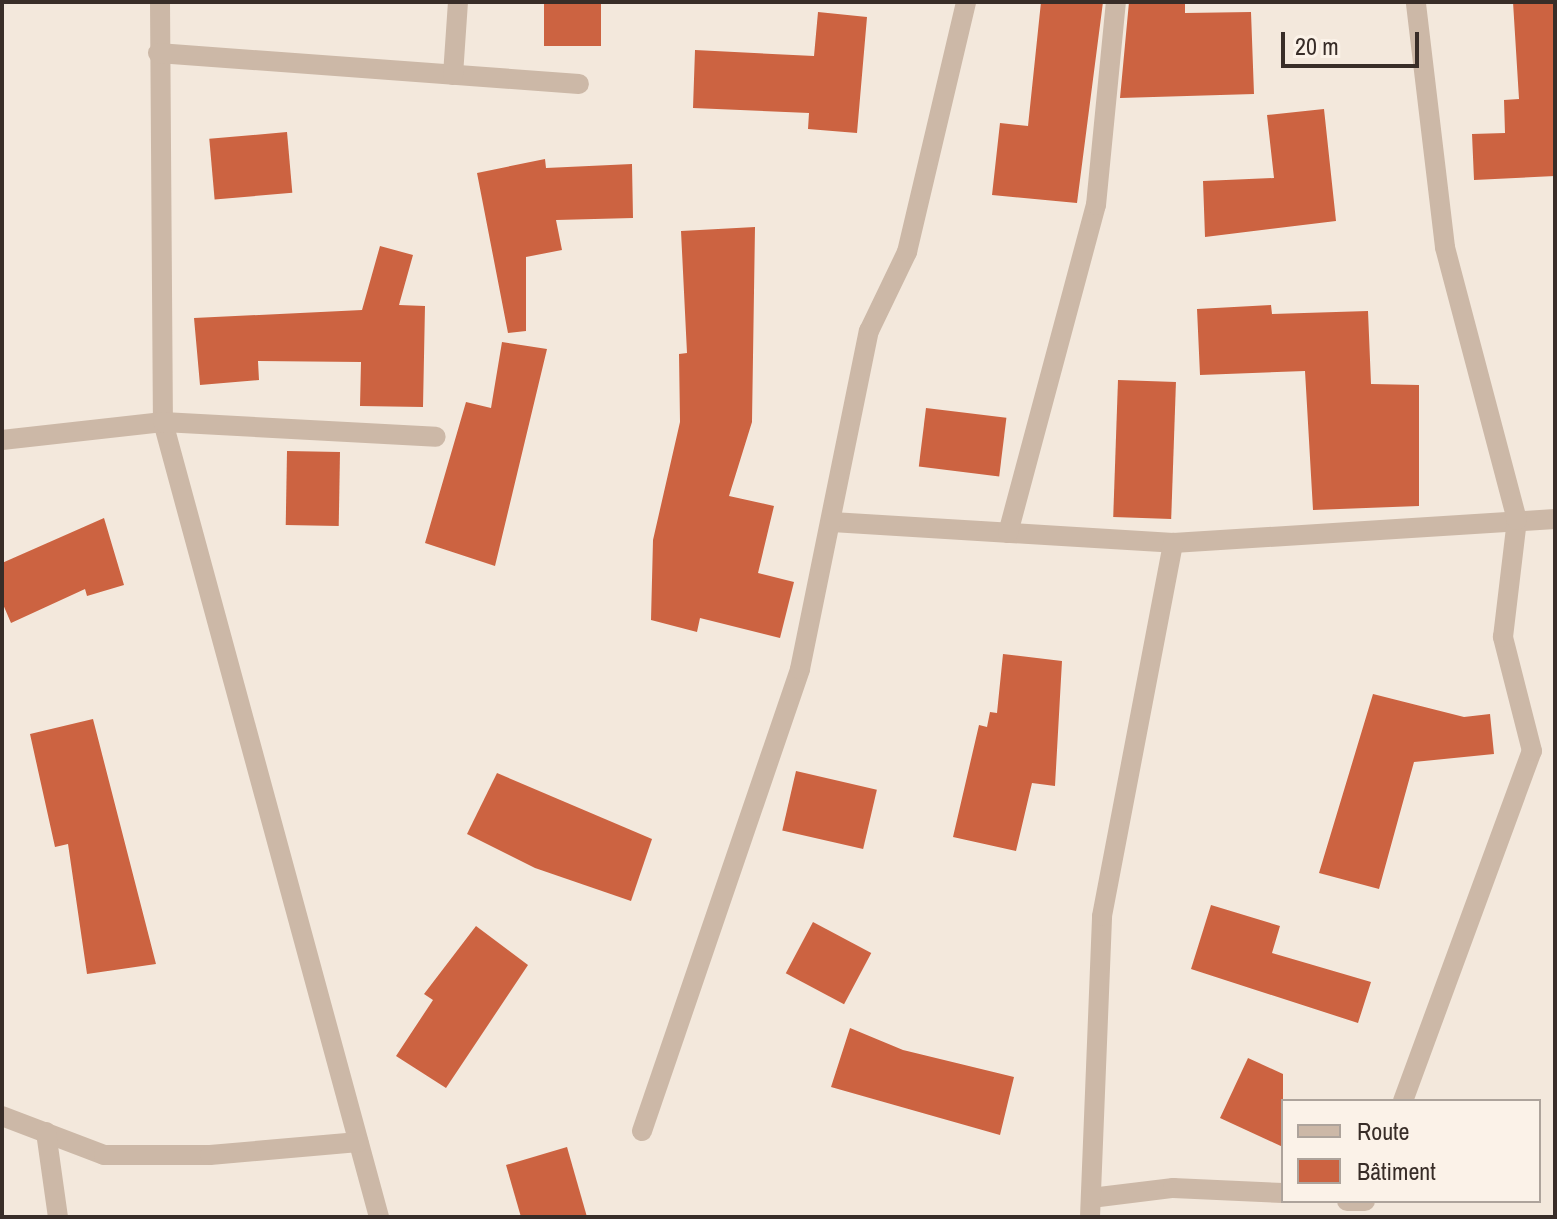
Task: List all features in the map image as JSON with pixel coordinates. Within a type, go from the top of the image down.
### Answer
[{"type":"street","points":[[160,2],[163,422],[379,1217]]},
{"type":"street","points":[[453,75],[458,2]]},
{"type":"street","points":[[642,1131],[800,669],[869,331],[907,252],[966,2]]},
{"type":"street","points":[[1008,533],[1096,205],[1116,2]]},
{"type":"street","points":[[1404,1099],[1532,751],[1503,637],[1517,520],[1445,247],[1416,2]]},
{"type":"street","points":[[158,53],[579,84]]},
{"type":"street","points":[[2,440],[163,422],[436,437]]},
{"type":"street","points":[[832,522],[1173,543],[1555,519]]},
{"type":"street","points":[[1173,543],[1102,916],[1090,1208],[1173,1188],[1281,1193]]},
{"type":"street","points":[[2,1116],[14,1126],[46,1132],[104,1155],[210,1155],[358,1142]]},
{"type":"street","points":[[46,1132],[58,1217]]},
{"type":"building","points":[[544,2],[601,2],[601,46],[544,46]]},
{"type":"building","points":[[1041,2],[1103,2],[1077,203],[992,195],[1000,123],[1028,126]]},
{"type":"building","points":[[1129,2],[1185,2],[1185,13],[1251,12],[1254,94],[1120,98]]},
{"type":"building","points":[[1513,2],[1555,2],[1555,176],[1474,180],[1472,134],[1505,133],[1504,100],[1519,99]]},
{"type":"building","points":[[818,12],[867,17],[857,133],[808,129],[809,113],[693,108],[695,50],[814,56]]},
{"type":"building","points":[[1324,109],[1336,221],[1205,237],[1203,181],[1274,178],[1267,115]]},
{"type":"building","points":[[287,132],[292,193],[215,200],[209,139]]},
{"type":"building","points":[[545,159],[546,168],[632,164],[633,218],[556,220],[562,250],[526,257],[526,331],[508,333],[477,173]]},
{"type":"building","points":[[755,227],[752,422],[729,496],[774,506],[758,573],[794,582],[780,638],[700,618],[697,632],[651,620],[653,540],[680,422],[679,354],[687,353],[681,231]]},
{"type":"building","points":[[380,246],[413,255],[399,305],[425,306],[423,407],[360,406],[361,362],[258,361],[259,380],[200,385],[194,318],[362,310]]},
{"type":"building","points":[[1271,305],[1272,314],[1368,311],[1371,384],[1419,385],[1419,506],[1313,510],[1305,371],[1200,375],[1197,309]]},
{"type":"building","points":[[502,342],[547,349],[495,566],[425,543],[466,402],[491,408]]},
{"type":"building","points":[[1118,380],[1176,382],[1171,519],[1113,517]]},
{"type":"building","points":[[926,408],[1006,418],[999,476],[919,467]]},
{"type":"building","points":[[287,451],[340,452],[339,526],[286,525]]},
{"type":"building","points":[[104,518],[124,585],[87,596],[85,589],[11,623],[2,602],[2,563]]},
{"type":"building","points":[[1003,654],[1062,661],[1055,786],[1032,783],[1016,851],[953,837],[979,725],[987,727],[990,712],[997,713]]},
{"type":"building","points":[[1373,694],[1464,717],[1490,714],[1494,754],[1414,762],[1379,889],[1319,873]]},
{"type":"building","points":[[93,719],[156,964],[87,974],[68,844],[55,847],[30,734]]},
{"type":"building","points":[[796,771],[877,790],[863,849],[782,830]]},
{"type":"building","points":[[497,773],[652,839],[631,901],[535,868],[467,834]]},
{"type":"building","points":[[1211,905],[1280,926],[1272,953],[1371,982],[1358,1023],[1191,969]]},
{"type":"building","points":[[813,922],[871,953],[844,1004],[786,973]]},
{"type":"building","points":[[476,926],[528,965],[446,1088],[396,1056],[433,1000],[424,994]]},
{"type":"building","points":[[850,1028],[903,1050],[1014,1077],[1000,1135],[831,1087]]},
{"type":"building","points":[[1248,1058],[1283,1074],[1281,1146],[1220,1118]]},
{"type":"building","points":[[567,1147],[587,1217],[521,1217],[506,1165]]}]
